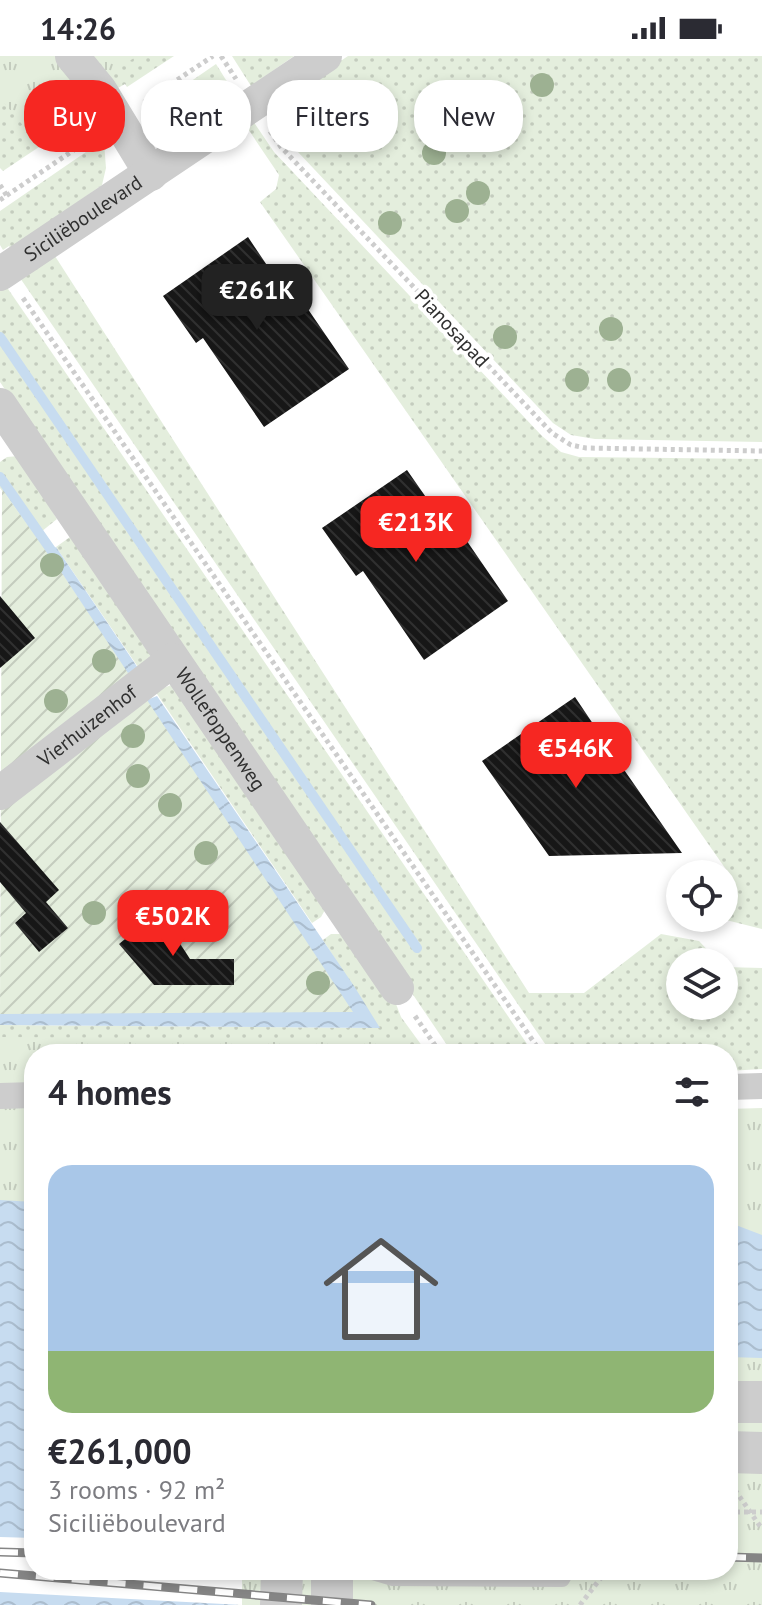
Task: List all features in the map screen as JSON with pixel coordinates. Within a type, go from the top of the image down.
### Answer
[{"type":"street","points":[[72,56],[100,90],[151,174]]},
{"type":"street","name":"Siciliëboulevard","points":[[2,272],[325,56]]},
{"type":"street","name":"Wollefoppenweg","points":[[0,405],[154,674],[397,988]]},
{"type":"street","name":"Vierhuizenhof","points":[[0,793],[154,674]]},
{"type":"street","points":[[738,1087],[762,1086]]},
{"type":"street","points":[[0,1096],[24,1095]]},
{"type":"street","points":[[738,1402],[762,1402]]},
{"type":"street","points":[[738,1452],[762,1453]]},
{"type":"street","points":[[281,1605],[282,1580]]},
{"type":"street","points":[[332,1580],[332,1605]]},
{"type":"path","name":"Pianosapad","points":[[221,56],[281,147],[541,422],[563,441],[598,448],[762,451]]},
{"type":"path","points":[[0,185],[7,196],[0,200]]},
{"type":"path","points":[[2,272],[535,1044]]},
{"type":"path","points":[[397,988],[434,1044]]},
{"type":"path","points":[[738,1495],[762,1529]]},
{"type":"path","points":[[738,1512],[762,1512]]},
{"type":"path","points":[[580,1605],[599,1580]]},
{"type":"green space","points":[[0,56],[54,66],[65,80],[24,80],[24,152],[32,152],[3,171],[0,168]]},
{"type":"green space","points":[[0,56],[137,56],[101,80],[24,80],[24,127],[0,98]]},
{"type":"green space","points":[[94,56],[174,56],[127,87],[125,80],[112,80]]},
{"type":"green space","points":[[232,56],[294,56],[251,86],[251,80],[247,80]]},
{"type":"green space","points":[[348,56],[762,56],[762,442],[595,439],[571,435],[553,423],[298,152],[398,152],[398,80],[312,80]]},
{"type":"green space","points":[[216,64],[226,80],[193,80]]},
{"type":"green space","points":[[253,121],[267,142],[267,152],[274,152],[542,436],[561,452],[579,457],[762,459],[762,929],[738,923],[738,860],[719,860],[260,202],[276,189],[279,175],[251,133]]},
{"type":"green space","points":[[86,152],[105,152],[106,168],[102,185],[11,249],[9,246],[3,250],[0,245],[0,211]]},
{"type":"green space","points":[[53,253],[529,993],[584,993],[661,934],[699,941],[706,948],[666,948],[666,1020],[738,1020],[738,967],[762,968],[762,1069],[738,1070],[738,1044],[545,1044],[18,275]]},
{"type":"green space","points":[[6,286],[527,1044],[446,1044],[0,382],[0,289]]},
{"type":"green space","points":[[19,456],[57,519],[36,536],[0,488],[0,462],[7,457]]},
{"type":"green space","points":[[2,490],[48,552],[365,1021],[0,1014]]},
{"type":"green space","points":[[70,537],[153,652],[142,672],[131,677],[128,673],[138,667],[56,547]]},
{"type":"green space","points":[[174,684],[326,908],[321,917],[312,923],[155,691]]},
{"type":"green space","points":[[331,934],[343,934],[396,1004],[401,1017],[421,1044],[24,1044],[24,1062],[0,1082],[0,1025],[379,1028],[323,940]]},
{"type":"green space","points":[[0,1037],[405,1040],[408,1044],[24,1044],[24,1580],[738,1580],[738,1109],[762,1108],[762,1605],[0,1605]]},
{"type":"water","points":[[56,547],[138,668],[128,673],[48,552]]},
{"type":"water","points":[[157,696],[380,1028],[0,1025],[0,1014],[353,1012],[147,700]]},
{"type":"water","points":[[0,1200],[24,1201],[24,1580],[238,1580],[238,1605],[0,1605]]},
{"type":"water","points":[[738,1226],[762,1235],[762,1358],[738,1357]]},
{"type":"pier","points":[[0,1537],[24,1538],[24,1580],[242,1580],[242,1605],[0,1592]]},
{"type":"building","points":[[248,237],[293,304],[301,299],[349,369],[264,427],[203,338],[196,343],[163,296]]},
{"type":"building","points":[[407,470],[453,536],[460,531],[508,601],[424,660],[363,571],[356,576],[322,528]]},
{"type":"building","points":[[0,596],[35,638],[0,668]]},
{"type":"building","points":[[575,697],[682,853],[549,856],[482,761]]},
{"type":"building","points":[[0,822],[59,890],[46,902],[68,928],[39,952],[15,923],[26,913],[0,882]]},
{"type":"building","points":[[159,911],[190,959],[234,959],[234,985],[154,985],[119,944]]},
{"type":"waterway","points":[[0,337],[417,948]]},
{"type":"waterway","points":[[0,477],[58,560]]},
{"type":"railway","points":[[0,1552],[24,1553]]},
{"type":"railway","points":[[738,1557],[762,1558]]},
{"type":"railway","points":[[0,1573],[24,1575]]},
{"type":"railway","points":[[81,1580],[371,1605]]}]
